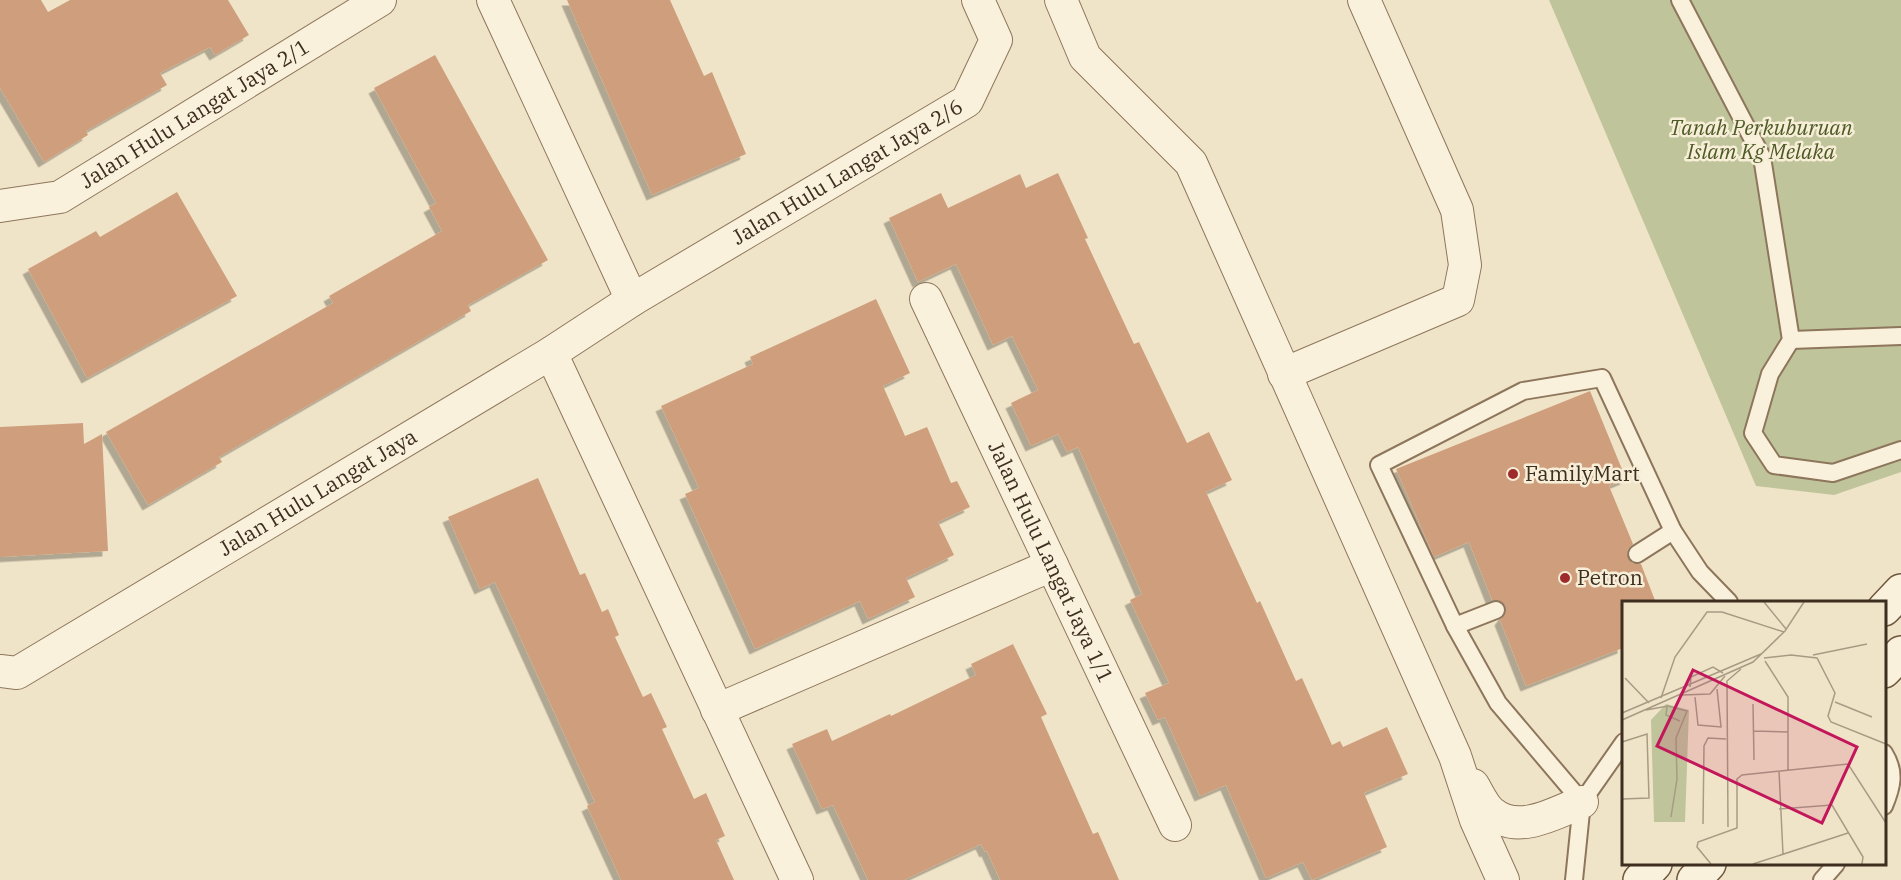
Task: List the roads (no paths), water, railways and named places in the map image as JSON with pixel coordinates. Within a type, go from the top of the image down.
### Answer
[{"type":"main road","points":[[1886,669],[1901,653]]},
{"type":"main road","points":[[1640,880],[1654,865]]},
{"type":"main road","points":[[1694,880],[1708,865]]},
{"type":"street","name":"Jalan Hulu Langat Jaya 2/1","points":[[0,206],[60,197],[381,0]]},
{"type":"street","points":[[493,0],[632,300]]},
{"type":"street","name":"Jalan Hulu Langat Jaya 2/6","points":[[632,300],[968,101],[996,40],[978,0]]},
{"type":"street","points":[[1061,0],[1085,57],[1191,163],[1455,756],[1476,820],[1503,880]]},
{"type":"street","points":[[1284,374],[1458,300],[1465,265],[1457,210],[1364,0]]},
{"type":"street","name":"Jalan Hulu Langat Jaya 1/1","points":[[926,299],[1175,825]]},
{"type":"street","name":"Jalan Hulu Langat Jaya","points":[[0,671],[17,673],[551,353],[632,300]]},
{"type":"street","points":[[551,353],[797,880]]},
{"type":"street","points":[[717,710],[1052,565]]},
{"type":"street","points":[[1455,756],[1491,813],[1514,824],[1537,820],[1582,802]]},
{"type":"lane","points":[[1680,0],[1761,157],[1791,340],[1770,374],[1753,433],[1774,465],[1833,473],[1901,450]]},
{"type":"lane","points":[[1791,340],[1901,336]]},
{"type":"lane","points":[[1582,802],[1498,703],[1455,626],[1379,465],[1523,390],[1602,378],[1673,531],[1700,572],[1727,601]]},
{"type":"lane","points":[[1637,554],[1673,531]]},
{"type":"lane","points":[[1455,626],[1496,610]]},
{"type":"lane","points":[[1574,880],[1582,802],[1622,743]]},
{"type":"lane","points":[[1886,756],[1891,763],[1893,783],[1886,801]]},
{"type":"lane","points":[[1822,880],[1835,865]]},
{"type":"place","name":"FamilyMart","points":[[1513,474]]},
{"type":"place","name":"Petron","points":[[1565,578]]},
{"type":"park label","name":"Tanah Perkuburuan Islam Kg Melaka","points":[[1761,140]]}]
